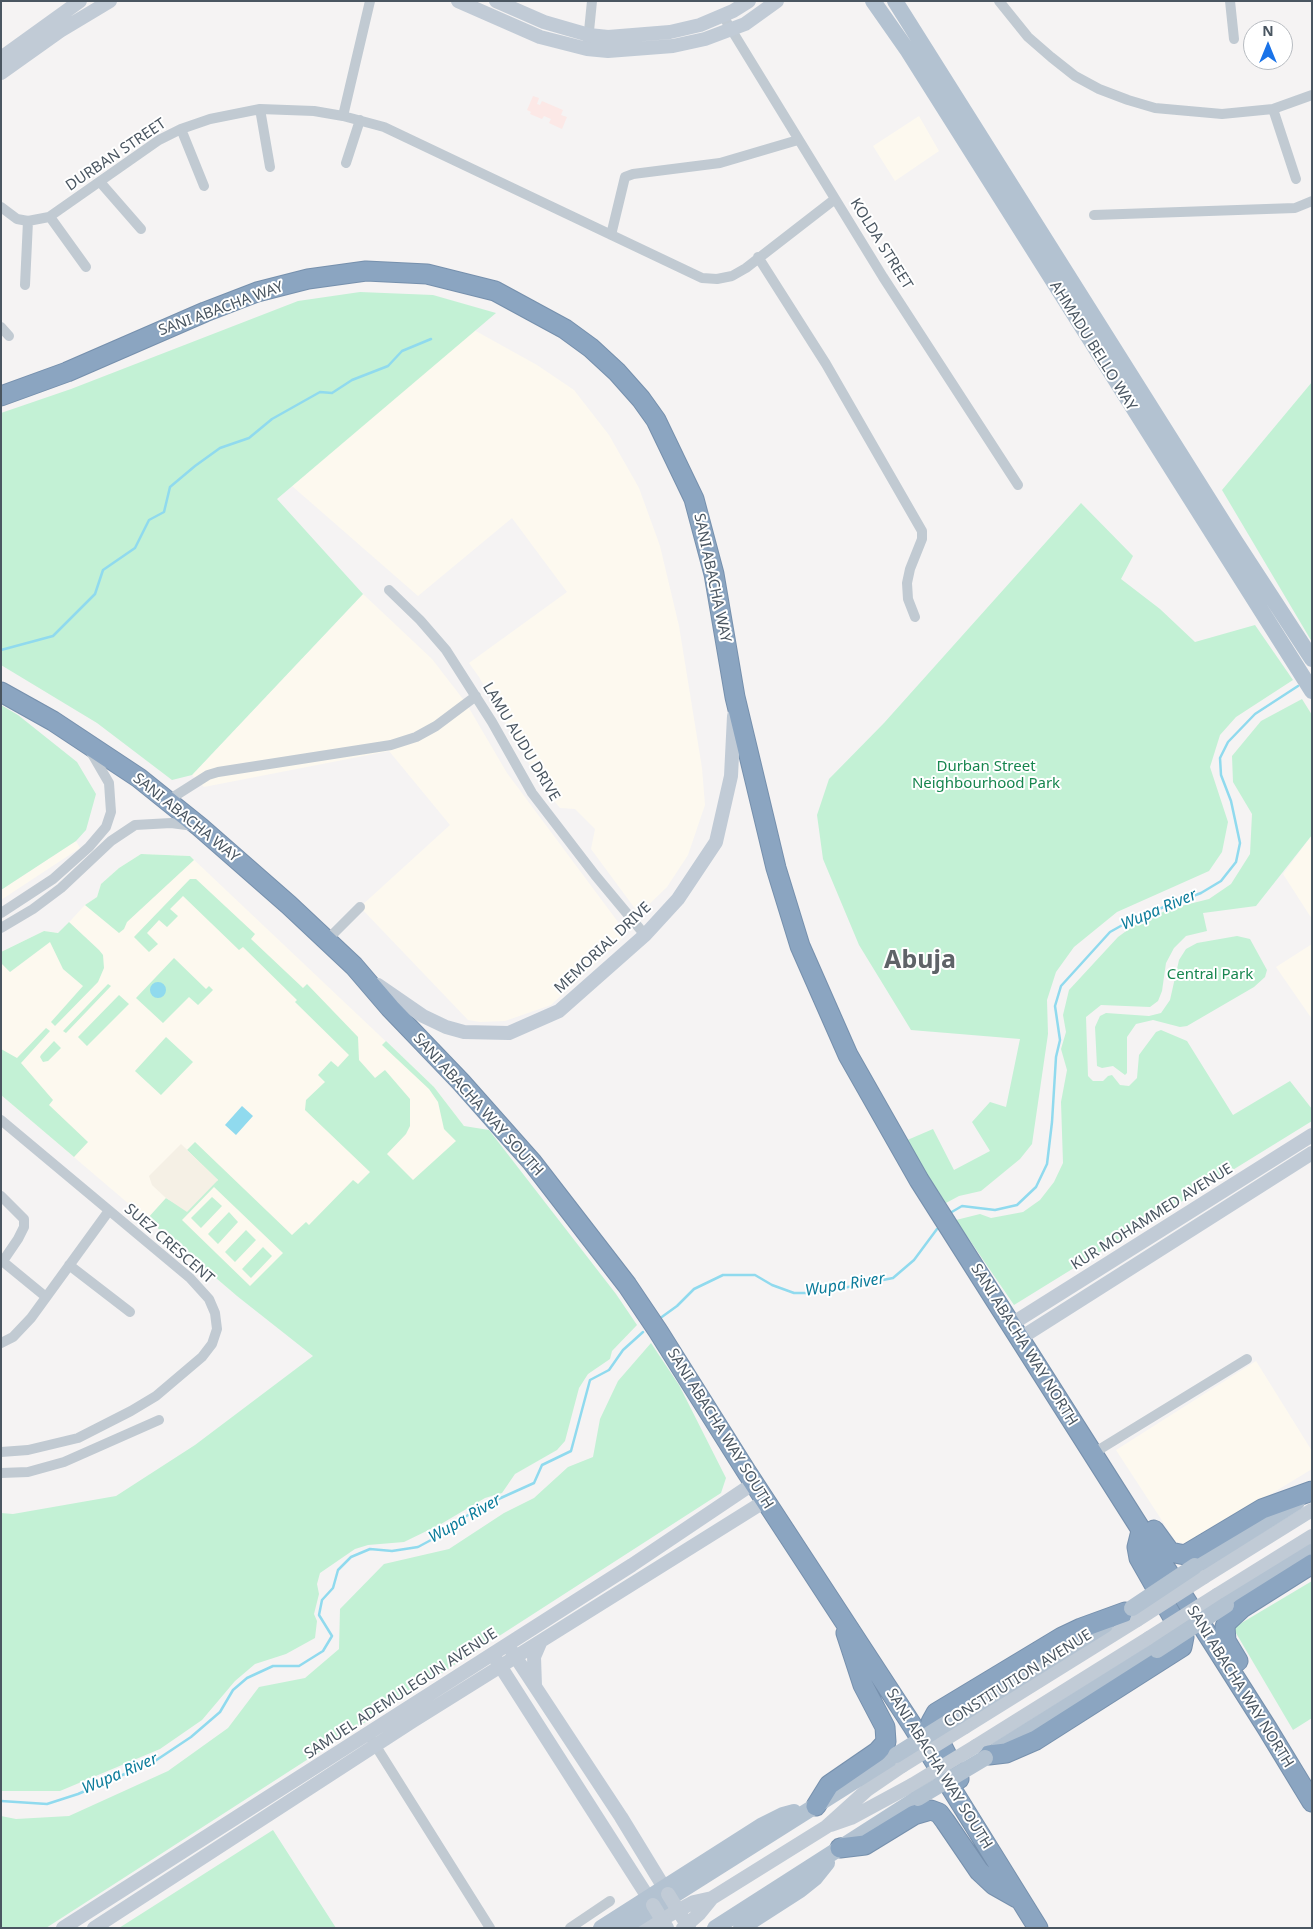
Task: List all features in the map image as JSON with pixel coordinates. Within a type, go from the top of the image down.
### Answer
[{"type":"highway","name":"SANI ABACHA WAY","points":[[1,396],[67,372],[205,312],[257,292],[308,279],[366,271],[398,271],[427,274],[495,291],[536,312],[590,348],[623,379],[656,420],[694,499],[706,536],[725,630],[735,697],[776,868]]},
{"type":"highway","name":"SANI ABACHA WAY","points":[[1,692],[52,721],[138,778],[200,827],[354,966]]},
{"type":"highway","name":"SANI ABACHA WAY NORTH","points":[[776,868],[800,946],[832,1021],[848,1055],[919,1180],[1312,1802]]},
{"type":"highway","name":"SANI ABACHA WAY SOUTH","points":[[354,966],[390,1008],[461,1082],[532,1162],[627,1285],[765,1501],[842,1617],[1038,1928]]},
{"type":"highway","points":[[1092,1454],[1122,1479],[1165,1547],[1177,1555],[1192,1552],[1256,1528],[1279,1502],[1312,1492]]},
{"type":"highway","points":[[983,1753],[1006,1753],[1036,1740],[1182,1647],[1184,1637],[1139,1558],[1137,1547],[1141,1531]]},
{"type":"highway","points":[[1267,1728],[1262,1703],[1228,1646],[1225,1627],[1231,1617],[1285,1568],[1312,1564]]},
{"type":"highway","points":[[982,1839],[980,1821],[933,1728],[933,1717],[1062,1637],[1088,1625],[1131,1613]]},
{"type":"highway","points":[[812,1809],[829,1784],[877,1752],[886,1742],[887,1737],[885,1727],[856,1667],[842,1617]]},
{"type":"highway","points":[[836,1851],[865,1845],[914,1815],[931,1810],[939,1813],[979,1871],[994,1885],[1021,1900]]},
{"type":"main road","points":[[1,58],[80,1]]},
{"type":"main road","points":[[1,73],[60,31],[110,1]]},
{"type":"main road","points":[[458,1],[540,36],[588,42],[670,32],[700,25],[722,16],[749,1]]},
{"type":"main road","points":[[496,1],[608,51],[673,46],[730,30],[745,24],[777,1]]},
{"type":"main road","name":"AHMADU BELLO WAY","points":[[873,1],[908,51],[1276,637],[1312,691]]},
{"type":"main road","name":"AHMADU BELLO WAY","points":[[895,1],[1312,659]]},
{"type":"main road","name":"MEMORIAL DRIVE","points":[[354,966],[393,997],[423,1016],[446,1027],[480,1033],[509,1033],[559,1011],[645,935],[678,899],[716,842],[731,776],[735,697]]},
{"type":"main road","name":"KUR MOHAMMED AVENUE","points":[[1015,1332],[1172,1224],[1309,1137]]},
{"type":"main road","name":"KUR MOHAMMED AVENUE","points":[[1015,1332],[1185,1234],[1312,1153]]},
{"type":"main road","name":"SAMUEL ADEMULEGUN AVENUE","points":[[63,1928],[286,1787],[368,1732],[508,1645],[720,1508],[754,1483]]},
{"type":"main road","name":"SAMUEL ADEMULEGUN AVENUE","points":[[94,1928],[346,1764],[765,1501]]},
{"type":"main road","name":"CONSTITUTION AVENUE","points":[[622,1928],[812,1809],[899,1761],[1131,1613],[1200,1572],[1256,1528],[1312,1510]]},
{"type":"main road","name":"CONSTITUTION AVENUE","points":[[1285,1568],[1312,1536]]},
{"type":"main road","name":"CONSTITUTION AVENUE","points":[[826,1827],[915,1791],[983,1753],[1222,1600],[1312,1552]]},
{"type":"main road","points":[[535,1687],[534,1657],[540,1643]]},
{"type":"main road","points":[[508,1645],[621,1817],[689,1928]]},
{"type":"main road","points":[[493,1654],[667,1928]]},
{"type":"main road","points":[[477,1681],[495,1680],[519,1694]]},
{"type":"main road","name":"CONSTITUTION AVENUE","points":[[683,1928],[699,1914],[712,1898],[826,1827],[899,1761]]},
{"type":"main road","name":"CONSTITUTION AVENUE","points":[[714,1928],[836,1851],[915,1791]]},
{"type":"main road","points":[[601,1928],[650,1901],[772,1820],[812,1809]]},
{"type":"main road","points":[[741,1928],[815,1878],[836,1851]]},
{"type":"main road","name":"CONSTITUTION AVENUE","points":[[645,1928],[694,1902],[712,1898]]},
{"type":"street","points":[[343,116],[370,1]]},
{"type":"street","points":[[588,42],[592,1]]},
{"type":"street","points":[[999,1],[1028,37],[1075,76],[1121,97],[1155,108],[1192,113],[1222,114],[1273,109],[1312,95]]},
{"type":"street","points":[[1230,1],[1234,39]]},
{"type":"street","name":"KOLDA STREET","points":[[722,16],[835,199],[1018,485]]},
{"type":"street","points":[[260,109],[270,167]]},
{"type":"street","name":"DURBAN STREET","points":[[28,221],[50,217],[159,140],[181,129],[210,119],[260,109],[289,109],[343,116],[384,127],[702,278],[717,279],[732,276],[835,199]]},
{"type":"street","points":[[1273,109],[1296,179]]},
{"type":"street","points":[[346,163],[360,120]]},
{"type":"street","points":[[181,129],[204,186]]},
{"type":"street","points":[[611,235],[625,177],[633,174],[720,163],[798,140]]},
{"type":"street","points":[[100,182],[141,229]]},
{"type":"street","points":[[1094,215],[1295,208],[1312,201]]},
{"type":"street","points":[[1,207],[17,219],[28,221],[25,285]]},
{"type":"street","points":[[50,217],[86,267]]},
{"type":"street","points":[[758,257],[831,372],[922,531],[922,539],[910,569],[907,583],[908,599],[915,618]]},
{"type":"street","points":[[1,327],[9,336]]},
{"type":"street","name":"LAMU AUDU DRIVE","points":[[388,590],[420,620],[446,650],[476,696],[532,793],[645,935]]},
{"type":"street","points":[[167,801],[208,775],[218,772],[391,745],[416,737],[436,726],[476,696]]},
{"type":"street","points":[[1,913],[53,879],[89,847],[106,827],[110,812],[109,783],[98,762],[83,741]]},
{"type":"street","points":[[1,928],[33,909],[61,888],[111,842],[135,825],[171,823],[200,827]]},
{"type":"street","points":[[327,940],[360,907]]},
{"type":"street","name":"SUEZ CRESCENT","points":[[1,1120],[108,1212],[190,1278],[209,1299],[215,1313],[216,1329],[212,1344],[202,1357],[156,1396],[101,1428],[53,1446],[1,1452]]},
{"type":"street","points":[[1,1196],[24,1219],[24,1227],[18,1239],[2,1260],[46,1297]]},
{"type":"street","points":[[1,1343],[14,1337],[46,1297],[108,1212]]},
{"type":"street","points":[[69,1265],[130,1312]]},
{"type":"street","points":[[1092,1454],[1247,1359]]},
{"type":"street","points":[[1,1473],[28,1472],[64,1462],[159,1420]]},
{"type":"street","points":[[368,1732],[490,1928]]},
{"type":"street","points":[[570,1928],[610,1901]]},
{"type":"shaded area","points":[[533,96],[539,98],[537,104],[540,105],[542,101],[563,110],[561,115],[567,117],[562,129],[549,123],[551,119],[544,116],[542,119],[530,114],[531,112],[527,110]]},
{"type":"shaded area","points":[[919,116],[939,151],[895,181],[873,146]]},
{"type":"shaded area","points":[[474,330],[537,365],[574,390],[609,435],[639,488],[660,546],[679,626],[702,768],[705,805],[688,855],[667,887],[639,914],[591,849],[595,829],[575,809],[560,808],[542,786],[469,663],[567,592],[512,518],[418,596],[292,486]]},
{"type":"shaded area","points":[[363,594],[432,659],[466,703],[507,773],[627,934],[551,1005],[505,1021],[480,1022],[468,1020],[360,907],[450,825],[389,751],[204,787],[192,775]]},
{"type":"shaded area","points":[[1312,835],[1312,919],[1283,874]]},
{"type":"shaded area","points":[[76,841],[80,848],[1,900],[1,890]]},
{"type":"shaded area","points":[[141,854],[190,856],[434,1087],[464,1126],[440,1230],[237,1296],[1,1095],[1,952],[44,931],[59,933],[85,905],[97,897],[101,884],[119,868]]},
{"type":"shaded area","points":[[1312,944],[1312,1019],[1276,967]]},
{"type":"shaded area","points":[[1256,1361],[1312,1451],[1312,1469],[1189,1544],[1176,1542],[1116,1450]]},
{"type":"green space","points":[[360,292],[433,295],[496,313],[277,499],[363,594],[192,775],[172,780],[97,723],[1,665],[1,413],[71,389],[298,301]]},
{"type":"green space","points":[[1312,382],[1312,642],[1222,490]]},
{"type":"green space","name":"Durban Street Neighbourhood Park","points":[[1081,503],[1133,556],[1121,579],[1160,609],[1195,642],[1255,625],[1293,680],[1236,717],[1220,735],[1210,767],[1228,822],[1222,852],[1209,871],[1117,912],[1074,947],[1056,972],[1047,1000],[1048,1034],[1032,1144],[1020,1159],[981,1191],[959,1196],[946,1203],[905,1141],[933,1129],[954,1170],[990,1151],[972,1122],[990,1102],[1006,1107],[1020,1039],[911,1030],[859,945],[823,859],[817,815],[829,779],[884,723]]},
{"type":"green space","points":[[1302,699],[1312,715],[1312,835],[1256,906],[1203,913],[1207,931],[1186,936],[1174,948],[1166,963],[1162,991],[1158,1001],[1150,1007],[1101,1005],[1086,1017],[1088,1076],[1093,1081],[1103,1081],[1112,1075],[1120,1085],[1129,1086],[1137,1078],[1139,1055],[1156,1032],[1161,1030],[1187,1041],[1233,1115],[1290,1081],[1312,1109],[1312,1121],[1014,1305],[956,1220],[980,1214],[991,1218],[1023,1212],[1040,1200],[1054,1182],[1063,1163],[1061,1102],[1067,1070],[1061,1049],[1066,1032],[1063,1015],[1069,990],[1118,937],[1140,921],[1173,908],[1209,899],[1231,884],[1250,854],[1252,814],[1233,782],[1232,756],[1261,721]]},
{"type":"green space","points":[[1,705],[18,715],[77,762],[96,794],[86,830],[76,841],[1,890]]},
{"type":"green space","points":[[141,854],[190,856],[194,860],[127,922],[124,929],[119,933],[85,905],[97,897],[101,884],[119,868]]},
{"type":"green space","points":[[190,879],[196,879],[255,934],[251,939],[303,988],[307,984],[358,1037],[359,1060],[375,1078],[385,1070],[410,1099],[410,1126],[406,1134],[387,1154],[413,1180],[456,1141],[444,1129],[438,1102],[429,1089],[382,1045],[386,1041],[434,1087],[464,1126],[489,1130],[616,1294],[637,1325],[612,1351],[610,1359],[588,1374],[579,1388],[565,1441],[557,1450],[515,1474],[502,1493],[485,1498],[441,1524],[404,1542],[368,1545],[355,1549],[320,1573],[317,1584],[319,1594],[314,1614],[317,1621],[315,1638],[286,1654],[255,1664],[235,1681],[202,1720],[160,1749],[60,1791],[1,1791],[1,1513],[13,1514],[116,1496],[195,1445],[313,1356],[237,1296],[147,1219],[166,1198],[178,1205],[218,1180],[187,1150],[195,1142],[292,1235],[306,1222],[309,1225],[353,1180],[358,1184],[370,1172],[305,1110],[306,1100],[325,1082],[318,1075],[331,1061],[338,1067],[349,1055],[295,1002],[297,1000],[243,947],[239,950],[183,896],[170,909],[178,916],[167,927],[159,920],[147,933],[158,944],[149,952],[134,937]],"holes":[[[214,1187],[283,1253],[250,1286],[182,1220]]]},
{"type":"green space","points":[[69,922],[103,955],[104,968],[98,982],[55,1026],[51,1022],[83,986],[63,969],[50,942],[10,972],[1,963],[1,952],[44,931],[58,933]]},
{"type":"green space","name":"Central Park","points":[[1237,936],[1250,939],[1267,970],[1265,977],[1254,987],[1187,1026],[1180,1027],[1153,1020],[1136,1024],[1127,1037],[1127,1073],[1125,1075],[1113,1066],[1102,1068],[1097,1066],[1095,1027],[1100,1016],[1106,1013],[1149,1016],[1161,1013],[1170,1000],[1179,960],[1186,949],[1197,943]]},
{"type":"green space","points":[[174,958],[206,989],[209,986],[213,990],[198,1005],[189,997],[163,1023],[136,998]]},
{"type":"green space","points":[[108,984],[111,986],[66,1033],[63,1031]]},
{"type":"green space","points":[[119,995],[129,1004],[87,1046],[78,1037]]},
{"type":"green space","points":[[46,1028],[50,1031],[21,1063],[53,1100],[49,1105],[88,1142],[74,1157],[1,1095],[1,1049],[17,1058]]},
{"type":"green space","points":[[166,1037],[193,1062],[161,1095],[135,1071]]},
{"type":"green space","points":[[54,1041],[61,1048],[48,1061],[43,1062],[40,1057],[41,1055]]},
{"type":"green space","points":[[212,1197],[222,1206],[201,1228],[191,1218]]},
{"type":"green space","points":[[229,1212],[238,1222],[218,1244],[208,1234]]},
{"type":"green space","points":[[246,1230],[256,1240],[235,1262],[225,1252]]},
{"type":"green space","points":[[263,1247],[272,1256],[251,1278],[242,1269]]},
{"type":"green space","points":[[651,1343],[679,1385],[726,1478],[721,1493],[46,1928],[1,1928],[1,1816],[16,1819],[69,1816],[168,1771],[228,1728],[259,1687],[305,1678],[339,1649],[340,1609],[384,1564],[449,1549],[504,1513],[534,1498],[568,1467],[593,1457],[600,1419],[618,1381]]},
{"type":"green space","points":[[1312,1581],[1312,1718],[1293,1730],[1233,1628]]},
{"type":"green space","points":[[273,1830],[336,1928],[119,1928]]},
{"type":"sand","points":[[181,1144],[218,1180],[187,1212],[166,1198],[152,1185],[149,1176]]},
{"type":"water","points":[[155,982],[161,982],[166,987],[164,996],[155,998],[150,993],[150,987]]},
{"type":"water","points":[[242,1106],[253,1116],[236,1135],[225,1125]]},
{"type":"waterway","points":[[1,650],[53,636],[95,594],[103,570],[135,548],[149,520],[164,512],[170,487],[195,466],[220,448],[249,438],[272,419],[320,392],[332,393],[352,380],[388,366],[402,351],[431,339]]},
{"type":"waterway","name":"Wupa River","points":[[950,1213],[962,1206],[995,1210],[1017,1205],[1036,1187],[1047,1164],[1056,1057],[1060,1040],[1055,1006],[1061,986],[1110,932],[1135,918],[1201,893],[1221,881],[1236,862],[1240,843],[1231,801],[1221,775],[1220,758],[1228,742],[1255,714],[1298,686]]},
{"type":"waterway","name":"Wupa River","points":[[659,1319],[677,1306],[694,1289],[723,1275],[755,1275],[772,1285],[794,1293],[818,1293],[893,1278],[914,1260],[937,1229]]},
{"type":"waterway","name":"Wupa River","points":[[1,1801],[47,1804],[78,1794],[155,1761],[191,1737],[220,1712],[233,1690],[247,1678],[273,1666],[299,1666],[323,1651],[332,1636],[319,1615],[322,1600],[333,1588],[338,1570],[351,1557],[370,1549],[392,1551],[418,1547],[444,1533],[460,1520],[483,1506],[534,1483],[542,1465],[571,1451],[590,1380],[609,1370],[623,1350],[643,1332]]},
{"type":"district","name":"Abuja","points":[[920,961]]}]
